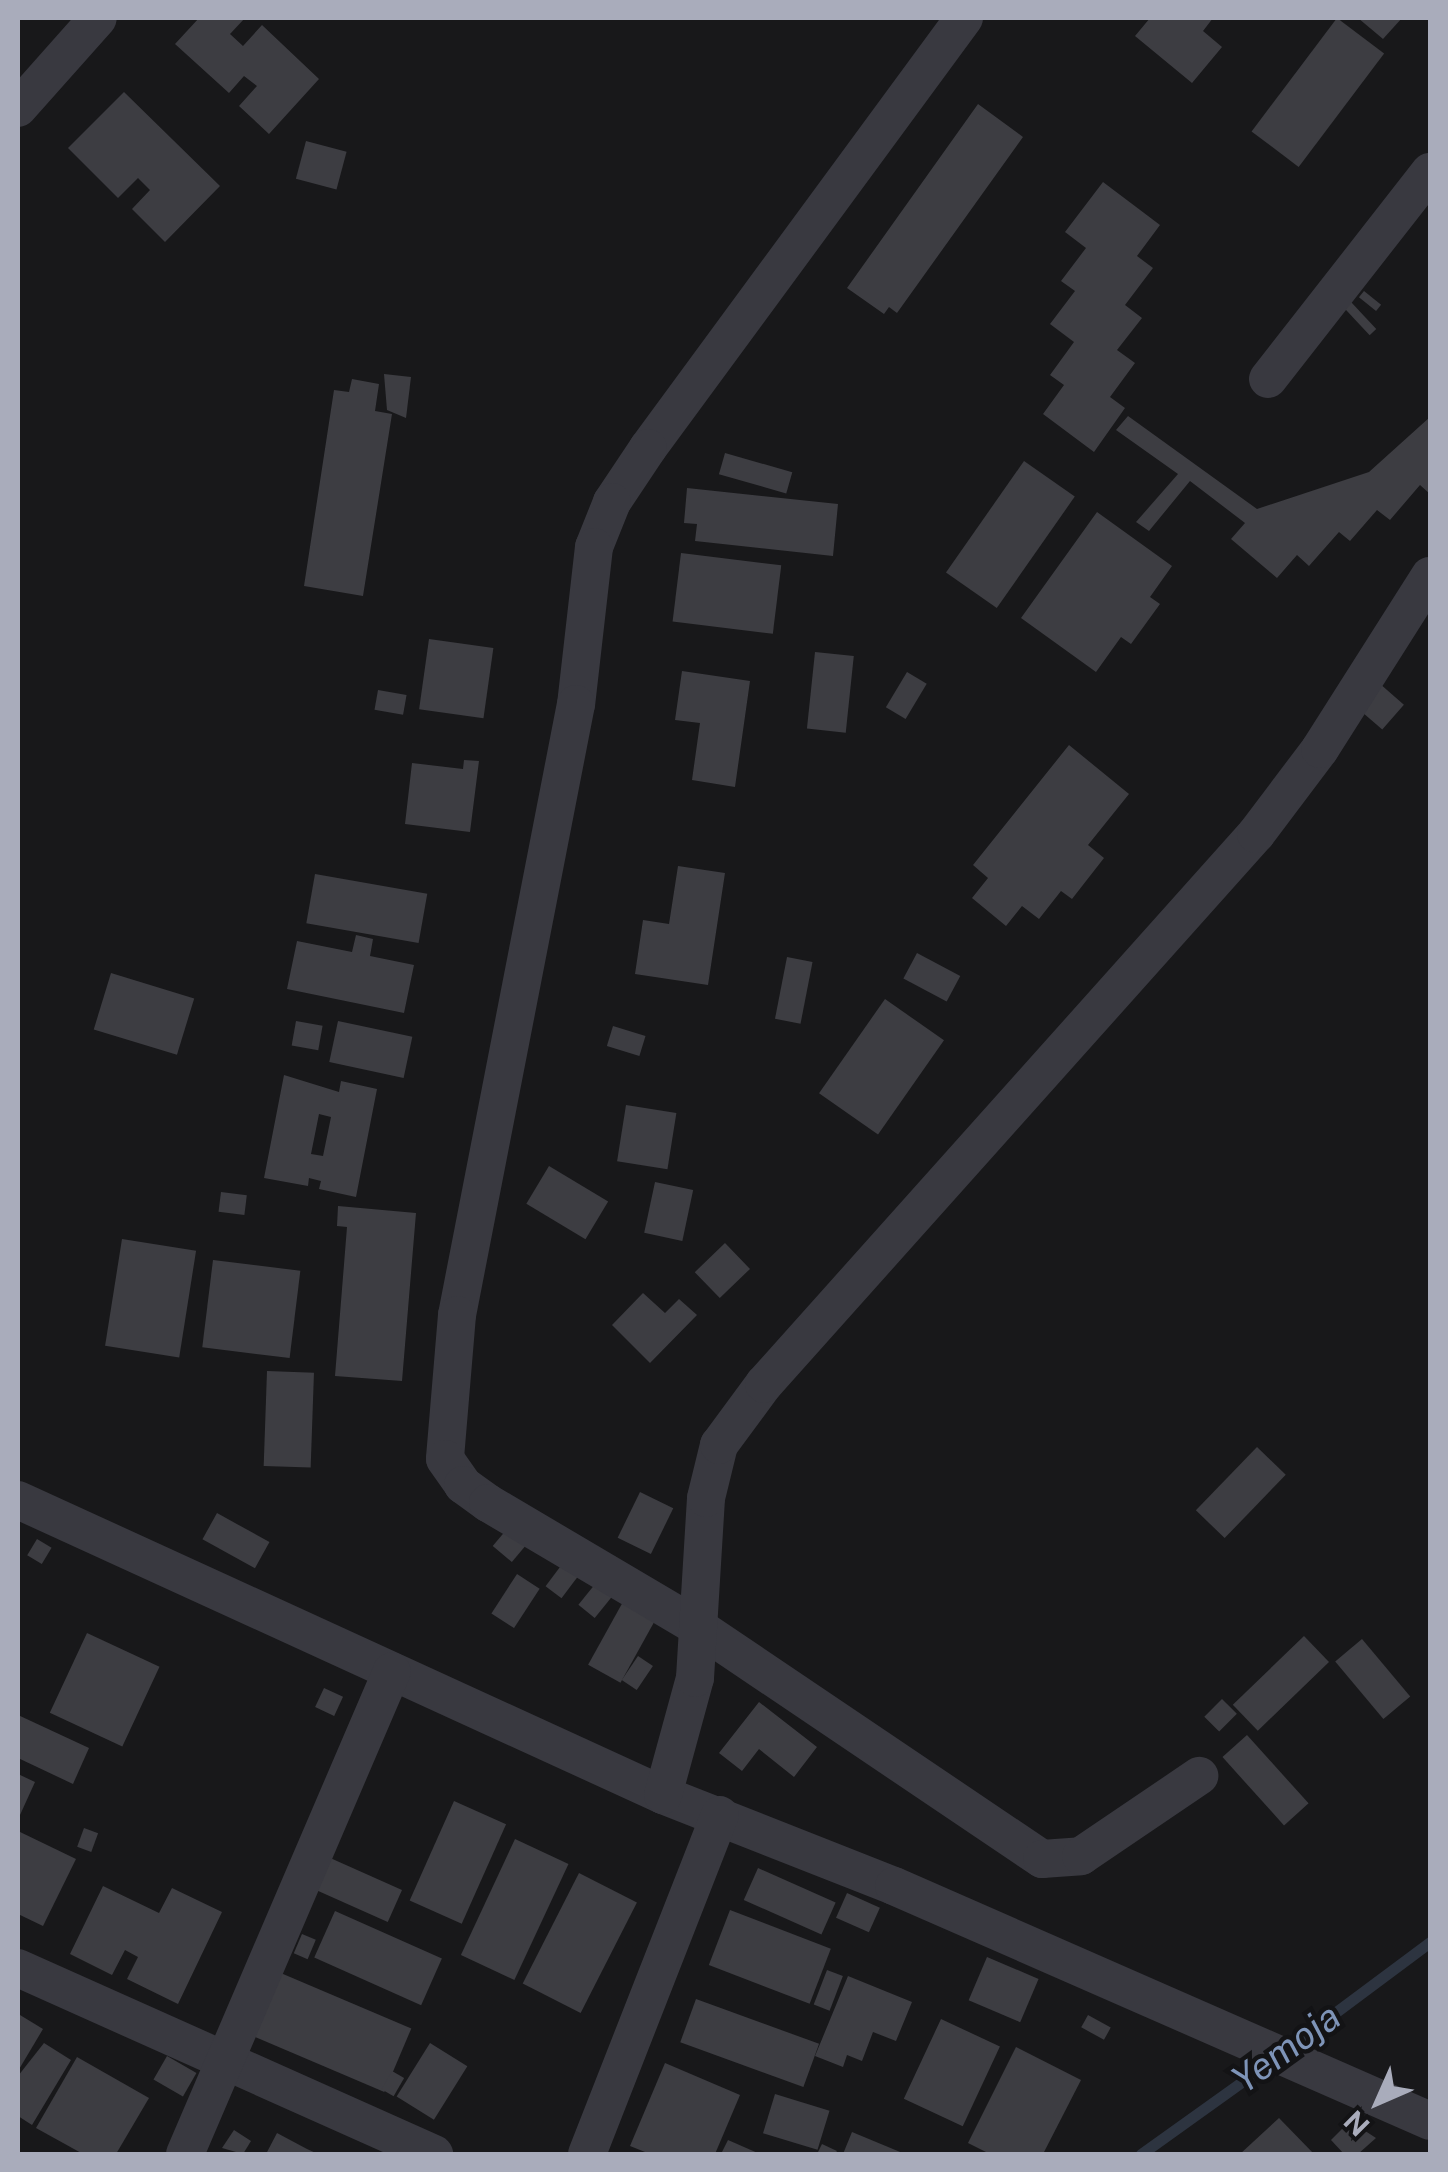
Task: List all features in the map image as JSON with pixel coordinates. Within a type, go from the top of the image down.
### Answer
[{"type":"street","points":[[18,108],[98,18]]},
{"type":"street","points":[[964,18],[648,448],[612,502],[594,546],[576,704],[457,1316],[442,1433],[445,1459],[462,1485],[698,1627],[1042,1860],[1081,1856],[1200,1776]]},
{"type":"street","points":[[1268,379],[1430,172]]},
{"type":"street","points":[[663,1795],[695,1678],[706,1498],[719,1445],[764,1384],[1256,834],[1320,749],[1430,576]]},
{"type":"street","points":[[18,1500],[663,1795],[720,1815],[1430,2121]]},
{"type":"street","points":[[185,2154],[220,2060],[392,1671]]},
{"type":"street","points":[[587,2154],[720,1815]]},
{"type":"street","points":[[18,1968],[434,2154]]},
{"type":"building","points":[[199,18],[245,18],[230,34],[243,46],[262,25],[319,79],[269,134],[239,106],[257,86],[244,76],[229,93],[175,44]]},
{"type":"building","points":[[1150,18],[1213,18],[1203,31],[1222,47],[1192,83],[1135,36]]},
{"type":"building","points":[[1337,18],[1384,54],[1299,167],[1252,131]]},
{"type":"building","points":[[1358,18],[1402,18],[1383,39]]},
{"type":"building","points":[[124,92],[220,186],[165,242],[132,209],[150,190],[138,178],[118,198],[68,148]]},
{"type":"building","points":[[978,104],[1023,137],[897,313],[889,307],[884,314],[847,288]]},
{"type":"building","points":[[306,141],[347,152],[336,190],[296,179]]},
{"type":"building","points":[[1103,182],[1160,225],[1137,256],[1153,268],[1125,305],[1142,318],[1117,350],[1135,363],[1110,397],[1125,408],[1094,452],[1043,414],[1064,385],[1050,375],[1074,342],[1050,324],[1075,291],[1061,281],[1086,248],[1065,232]]},
{"type":"building","points":[[1364,291],[1381,305],[1376,311],[1359,297]]},
{"type":"building","points":[[1351,302],[1376,329],[1370,335],[1344,308]]},
{"type":"building","points":[[384,374],[411,377],[406,418],[387,410]]},
{"type":"building","points":[[352,379],[379,384],[375,411],[392,414],[363,596],[304,586],[334,390],[349,392]]},
{"type":"building","points":[[1128,416],[1257,509],[1369,472],[1430,417],[1430,494],[1420,485],[1390,520],[1377,510],[1350,541],[1339,532],[1309,566],[1297,555],[1277,578],[1231,539],[1245,523],[1190,481],[1149,531],[1136,522],[1178,474],[1116,430]]},
{"type":"building","points":[[725,453],[792,472],[786,493],[719,474]]},
{"type":"building","points":[[1024,461],[1075,497],[997,608],[946,572]]},
{"type":"building","points":[[687,488],[838,504],[833,556],[695,541],[697,524],[684,523]]},
{"type":"building","points":[[1097,512],[1172,566],[1150,597],[1160,604],[1131,644],[1121,637],[1096,672],[1021,618]]},
{"type":"building","points":[[681,553],[781,565],[773,634],[673,621]]},
{"type":"building","points":[[429,639],[493,648],[483,718],[419,709]]},
{"type":"building","points":[[815,652],[854,656],[846,733],[807,729]]},
{"type":"building","points":[[682,671],[750,681],[735,787],[692,780],[700,723],[675,720]]},
{"type":"building","points":[[907,672],[927,684],[906,719],[886,707]]},
{"type":"building","points":[[1379,683],[1404,705],[1382,730],[1357,708]]},
{"type":"building","points":[[378,690],[407,695],[403,715],[375,710]]},
{"type":"building","points":[[1069,745],[1129,794],[1088,845],[1104,858],[1072,899],[1061,891],[1039,919],[1022,906],[1006,926],[972,898],[988,878],[973,865]]},
{"type":"building","points":[[464,760],[479,761],[470,832],[405,824],[412,763],[463,769]]},
{"type":"building","points":[[678,866],[725,873],[708,985],[635,974],[643,920],[669,924]]},
{"type":"building","points":[[315,874],[427,894],[419,943],[306,923]]},
{"type":"building","points":[[356,935],[373,939],[370,956],[414,965],[404,1013],[287,989],[297,941],[352,952]]},
{"type":"building","points":[[917,953],[960,976],[947,1002],[903,979]]},
{"type":"building","points":[[787,957],[813,962],[801,1024],[775,1019]]},
{"type":"building","points":[[111,973],[194,998],[177,1055],[94,1029]]},
{"type":"building","points":[[885,999],[944,1040],[878,1134],[819,1093]]},
{"type":"building","points":[[296,1021],[323,1026],[318,1050],[292,1046]]},
{"type":"building","points":[[338,1021],[412,1037],[404,1078],[329,1062]]},
{"type":"building","points":[[613,1026],[646,1036],[639,1056],[607,1046]]},
{"type":"building","points":[[284,1075],[339,1092],[341,1081],[377,1089],[356,1197],[319,1189],[321,1181],[309,1178],[308,1186],[264,1178]],"holes":[[[319,1114],[331,1117],[323,1156],[311,1154]]]},
{"type":"building","points":[[626,1105],[676,1113],[667,1169],[617,1161]]},
{"type":"building","points":[[549,1166],[608,1202],[585,1239],[526,1204]]},
{"type":"building","points":[[655,1182],[693,1190],[682,1241],[644,1233]]},
{"type":"building","points":[[221,1192],[247,1195],[244,1215],[219,1212]]},
{"type":"building","points":[[338,1206],[416,1213],[402,1381],[335,1376],[347,1227],[337,1226]]},
{"type":"building","points":[[122,1239],[196,1251],[179,1357],[105,1346]]},
{"type":"building","points":[[725,1243],[750,1269],[720,1298],[695,1272]]},
{"type":"building","points":[[213,1260],[300,1271],[290,1358],[202,1347]]},
{"type":"building","points":[[643,1293],[665,1313],[679,1299],[697,1315],[650,1363],[612,1325]]},
{"type":"building","points":[[267,1371],[314,1373],[311,1468],[264,1466]]},
{"type":"building","points":[[1257,1447],[1286,1475],[1225,1538],[1196,1510]]},
{"type":"building","points":[[640,1492],[673,1508],[651,1554],[618,1538]]},
{"type":"building","points":[[217,1513],[269,1542],[255,1568],[202,1539]]},
{"type":"building","points":[[512,1523],[531,1539],[512,1562],[493,1546]]},
{"type":"building","points":[[37,1539],[52,1548],[42,1564],[27,1555]]},
{"type":"building","points":[[563,1563],[579,1575],[562,1598],[546,1586]]},
{"type":"building","points":[[517,1574],[540,1589],[514,1628],[491,1613]]},
{"type":"building","points":[[596,1583],[612,1596],[595,1618],[578,1605]]},
{"type":"building","points":[[624,1600],[656,1618],[620,1683],[588,1665]]},
{"type":"building","points":[[87,1633],[160,1667],[122,1747],[50,1713]]},
{"type":"building","points":[[1304,1636],[1329,1662],[1258,1731],[1233,1705]]},
{"type":"building","points":[[1362,1639],[1410,1696],[1383,1719],[1335,1661]]},
{"type":"building","points":[[638,1656],[653,1666],[637,1690],[622,1680]]},
{"type":"building","points":[[324,1688],[343,1697],[334,1716],[315,1707]]},
{"type":"building","points":[[1222,1699],[1237,1714],[1219,1732],[1204,1717]]},
{"type":"building","points":[[759,1702],[817,1747],[794,1777],[759,1749],[742,1771],[719,1753]]},
{"type":"building","points":[[18,1715],[89,1748],[73,1784],[18,1758]]},
{"type":"building","points":[[1247,1735],[1309,1803],[1284,1825],[1222,1757]]},
{"type":"building","points":[[18,1774],[35,1782],[20,1815],[18,1814]]},
{"type":"building","points":[[454,1801],[506,1824],[462,1924],[410,1901]]},
{"type":"building","points":[[84,1828],[98,1833],[91,1852],[77,1847]]},
{"type":"building","points":[[18,1831],[76,1859],[43,1926],[18,1914]]},
{"type":"building","points":[[515,1839],[568,1864],[514,1980],[461,1955]]},
{"type":"building","points":[[328,1857],[402,1890],[388,1922],[314,1889]]},
{"type":"building","points":[[758,1868],[836,1903],[821,1935],[744,1900]]},
{"type":"building","points":[[579,1873],[637,1903],[581,2013],[523,1983]]},
{"type":"building","points":[[103,1886],[159,1913],[172,1888],[222,1912],[178,2004],[127,1979],[138,1957],[125,1950],[112,1975],[70,1954]]},
{"type":"building","points":[[847,1893],[880,1908],[869,1932],[836,1918]]},
{"type":"building","points":[[730,1910],[831,1949],[810,2004],[709,1965]]},
{"type":"building","points":[[335,1911],[442,1959],[421,2005],[314,1958]]},
{"type":"building","points":[[302,1934],[316,1940],[308,1959],[294,1953]]},
{"type":"building","points":[[987,1957],[1039,1979],[1020,2022],[969,2000]]},
{"type":"building","points":[[827,1970],[843,1976],[830,2011],[814,2005]]},
{"type":"building","points":[[276,1971],[411,2028],[384,2092],[249,2035]]},
{"type":"building","points":[[848,1976],[912,2002],[896,2041],[873,2032],[862,2061],[847,2055],[843,2067],[815,2056]]},
{"type":"building","points":[[696,1999],[819,2044],[803,2087],[680,2042]]},
{"type":"building","points":[[20,2015],[43,2029],[18,2071],[18,2019]]},
{"type":"building","points":[[1088,2015],[1111,2028],[1104,2040],[1081,2027]]},
{"type":"building","points":[[941,2019],[1000,2046],[963,2126],[904,2099]]},
{"type":"building","points":[[44,2043],[71,2060],[32,2125],[18,2116],[18,2076]]},
{"type":"building","points":[[430,2043],[467,2066],[434,2120],[397,2096]]},
{"type":"building","points":[[1016,2047],[1081,2080],[1043,2154],[990,2154],[968,2143]]},
{"type":"building","points":[[167,2056],[196,2073],[183,2096],[153,2079]]},
{"type":"building","points":[[77,2057],[149,2098],[116,2154],[83,2154],[36,2128]]},
{"type":"building","points":[[665,2063],[740,2095],[715,2154],[650,2154],[630,2146]]},
{"type":"building","points":[[392,2071],[404,2078],[394,2096],[382,2089]]},
{"type":"building","points":[[775,2094],[830,2111],[818,2150],[763,2133]]},
{"type":"building","points":[[1279,2118],[1314,2154],[1240,2154]]},
{"type":"building","points":[[1350,2121],[1376,2138],[1358,2154],[1344,2154],[1331,2140]]},
{"type":"building","points":[[234,2130],[251,2141],[243,2154],[222,2148]]},
{"type":"building","points":[[852,2132],[905,2154],[843,2154]]},
{"type":"building","points":[[277,2133],[307,2149],[318,2154],[266,2154]]},
{"type":"building","points":[[728,2140],[760,2154],[721,2154]]},
{"type":"building","points":[[822,2144],[837,2151],[817,2154]]},
{"type":"waterway","name":"Yemoja","points":[[1285,2050],[1430,1942]]},
{"type":"waterway","name":"Yemoja","points":[[1141,2154],[1271,2061]]}]
